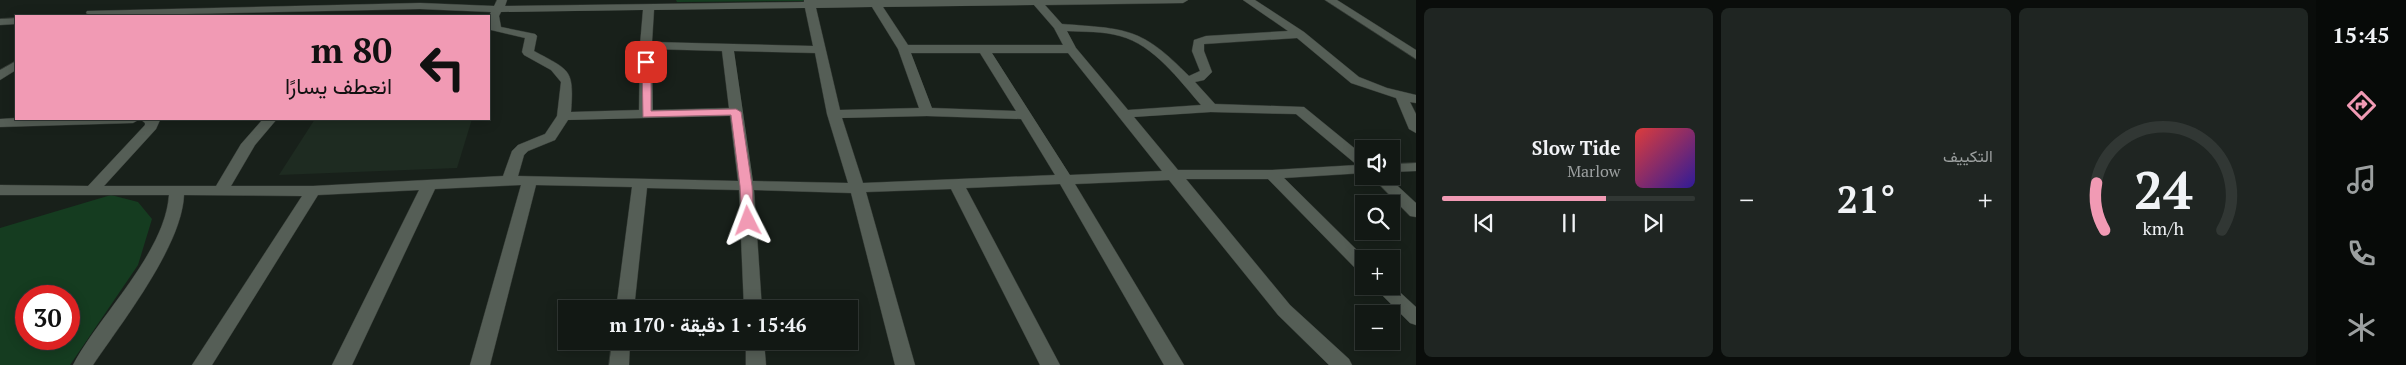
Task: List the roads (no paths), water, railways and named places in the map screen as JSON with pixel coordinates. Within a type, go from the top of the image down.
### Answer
[{"type":"street","points":[[89,15],[110,0]]},
{"type":"street","points":[[178,14],[194,0]]},
{"type":"street","points":[[256,10],[265,0]]},
{"type":"street","points":[[89,15],[178,14],[348,4],[374,7],[422,3],[570,4],[649,8],[809,2],[1183,0]]},
{"type":"street","points":[[1248,0],[1300,34],[1355,80],[1416,99]]},
{"type":"street","points":[[1330,0],[1416,55]]},
{"type":"street","points":[[809,2],[834,114],[857,188],[905,365]]},
{"type":"street","points":[[874,2],[904,49],[927,112]]},
{"type":"street","points":[[1036,2],[1059,27],[1071,49],[1284,310],[1342,365]]},
{"type":"street","points":[[501,5],[494,16],[495,28],[531,36],[528,52],[555,67],[565,77],[567,82],[564,116],[550,137],[523,148],[517,154],[509,180]]},
{"type":"street","points":[[368,15],[374,7]]},
{"type":"street","points":[[646,114],[646,44],[649,8]]},
{"type":"street","points":[[0,22],[15,21]]},
{"type":"street","points":[[1059,27],[1132,36],[1144,41],[1187,80],[1211,108]]},
{"type":"street","points":[[1187,80],[1200,77],[1206,72],[1198,51],[1198,42],[1206,39],[1300,34]]},
{"type":"street","points":[[646,44],[820,50]]},
{"type":"street","points":[[728,48],[746,186],[752,300]]},
{"type":"street","points":[[904,49],[1071,49]]},
{"type":"street","points":[[984,49],[1066,180],[1174,365]]},
{"type":"street","points":[[0,76],[15,66]]},
{"type":"street","points":[[1402,96],[1416,129]]},
{"type":"street","points":[[1124,114],[1211,108],[1299,110],[1355,156]]},
{"type":"street","points":[[564,116],[736,112]]},
{"type":"street","points":[[834,114],[927,112],[1024,115]]},
{"type":"street","points":[[0,123],[62,120]]},
{"type":"street","points":[[93,189],[151,126],[153,120]]},
{"type":"street","points":[[221,191],[240,156],[260,128],[269,120]]},
{"type":"street","points":[[1400,168],[1416,167]]},
{"type":"street","points":[[0,190],[313,191],[509,180],[857,188],[1355,169]]},
{"type":"street","points":[[1272,174],[1355,258]]},
{"type":"street","points":[[480,365],[530,180]]},
{"type":"street","points":[[342,365],[430,183]]},
{"type":"street","points":[[626,300],[640,184]]},
{"type":"street","points":[[957,185],[1050,365]]},
{"type":"street","points":[[1388,185],[1416,212]]},
{"type":"street","points":[[83,365],[154,259],[176,210],[178,190]]},
{"type":"street","points":[[202,365],[313,191]]},
{"type":"street","points":[[1392,295],[1416,318]]},
{"type":"street","points":[[619,365],[621,350]]},
{"type":"street","points":[[755,350],[756,365]]}]
